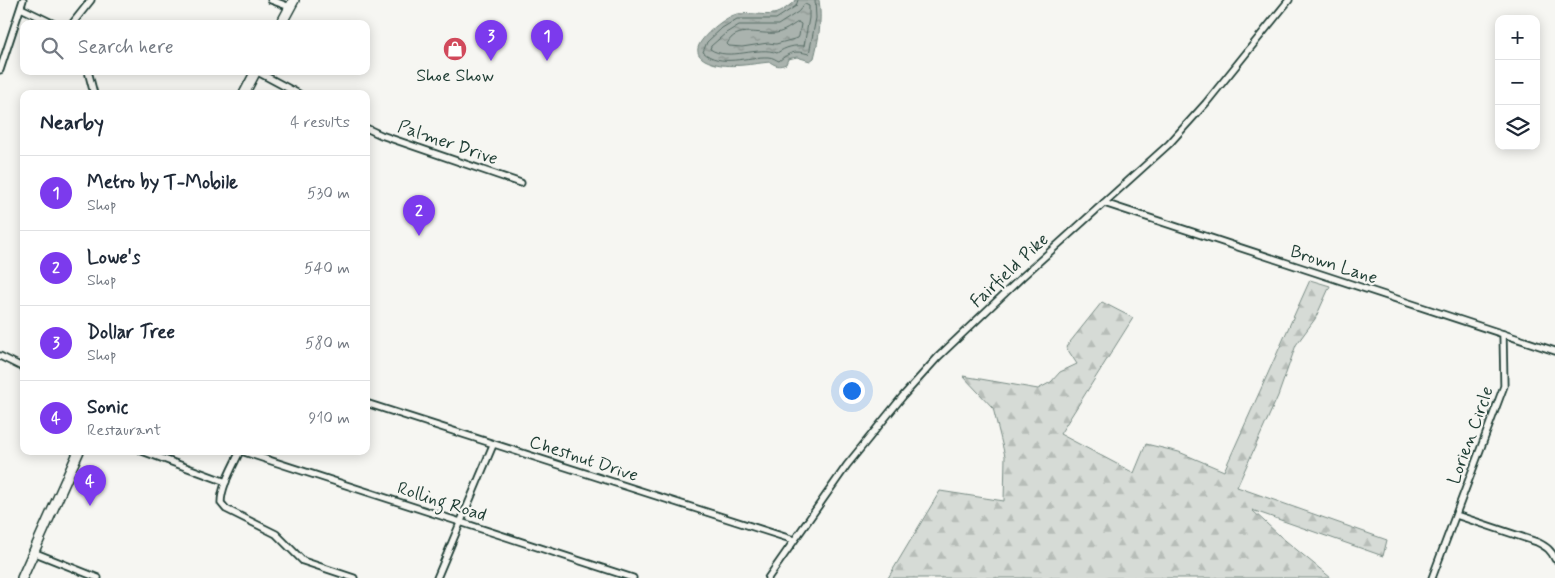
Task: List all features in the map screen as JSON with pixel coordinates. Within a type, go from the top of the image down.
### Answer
[{"type":"highway","points":[[283,20],[292,3]]},
{"type":"highway","points":[[246,90],[254,75]]},
{"type":"highway","points":[[22,578],[77,455]]},
{"type":"street","points":[[0,70],[23,0]]},
{"type":"street","points":[[75,20],[91,0]]},
{"type":"street","points":[[271,0],[292,3]]},
{"type":"street","name":"Fairfield Pike","points":[[768,578],[865,442],[938,357],[1022,277],[1169,144],[1187,125],[1289,0]]},
{"type":"street","points":[[21,8],[46,20]]},
{"type":"street","points":[[89,75],[93,90]]},
{"type":"street","points":[[263,75],[292,90]]},
{"type":"street","name":"Palmer Drive","points":[[370,130],[521,183]]},
{"type":"street","name":"Brown Lane","points":[[1104,203],[1555,351]]},
{"type":"street","name":"Lorien Circle","points":[[1432,578],[1504,386],[1503,334]]},
{"type":"street","points":[[0,356],[20,366]]},
{"type":"street","name":"Chestnut Drive","points":[[370,403],[794,540]]},
{"type":"street","points":[[437,578],[493,444]]},
{"type":"street","points":[[153,455],[226,482]]},
{"type":"street","points":[[238,455],[226,482],[221,503],[226,508],[276,534],[303,561],[354,578]]},
{"type":"street","name":"Rolling Road","points":[[252,455],[633,578]]},
{"type":"street","points":[[1456,515],[1537,542],[1551,551],[1555,560]]},
{"type":"street","points":[[33,552],[98,578]]},
{"type":"green space","points":[[1310,280],[1330,286],[1315,319],[1296,345],[1278,396],[1237,487],[1387,540],[1383,556],[1252,510],[1331,578],[888,578],[940,491],[1004,501],[1005,456],[993,408],[963,376],[1038,389],[1051,382],[1060,372],[1077,364],[1066,347],[1102,302],[1133,318],[1060,434],[1134,473],[1146,444],[1179,452],[1224,471]]},
{"type":"water","points":[[796,0],[819,0],[819,36],[814,58],[810,61],[797,57],[788,59],[786,64],[781,66],[770,62],[728,66],[712,63],[699,55],[698,48],[700,43],[715,27],[727,18],[742,14],[766,15],[776,13]]},
{"type":"place","name":"Shoe Show","points":[[455,49]]},
{"type":"place","name":"Dollar Tree","points":[[491,61]]},
{"type":"place","name":"Metro by T-Mobile","points":[[547,61]]},
{"type":"place","name":"Lowe's","points":[[419,236]]},
{"type":"place","name":"Sonic","points":[[90,506]]}]
